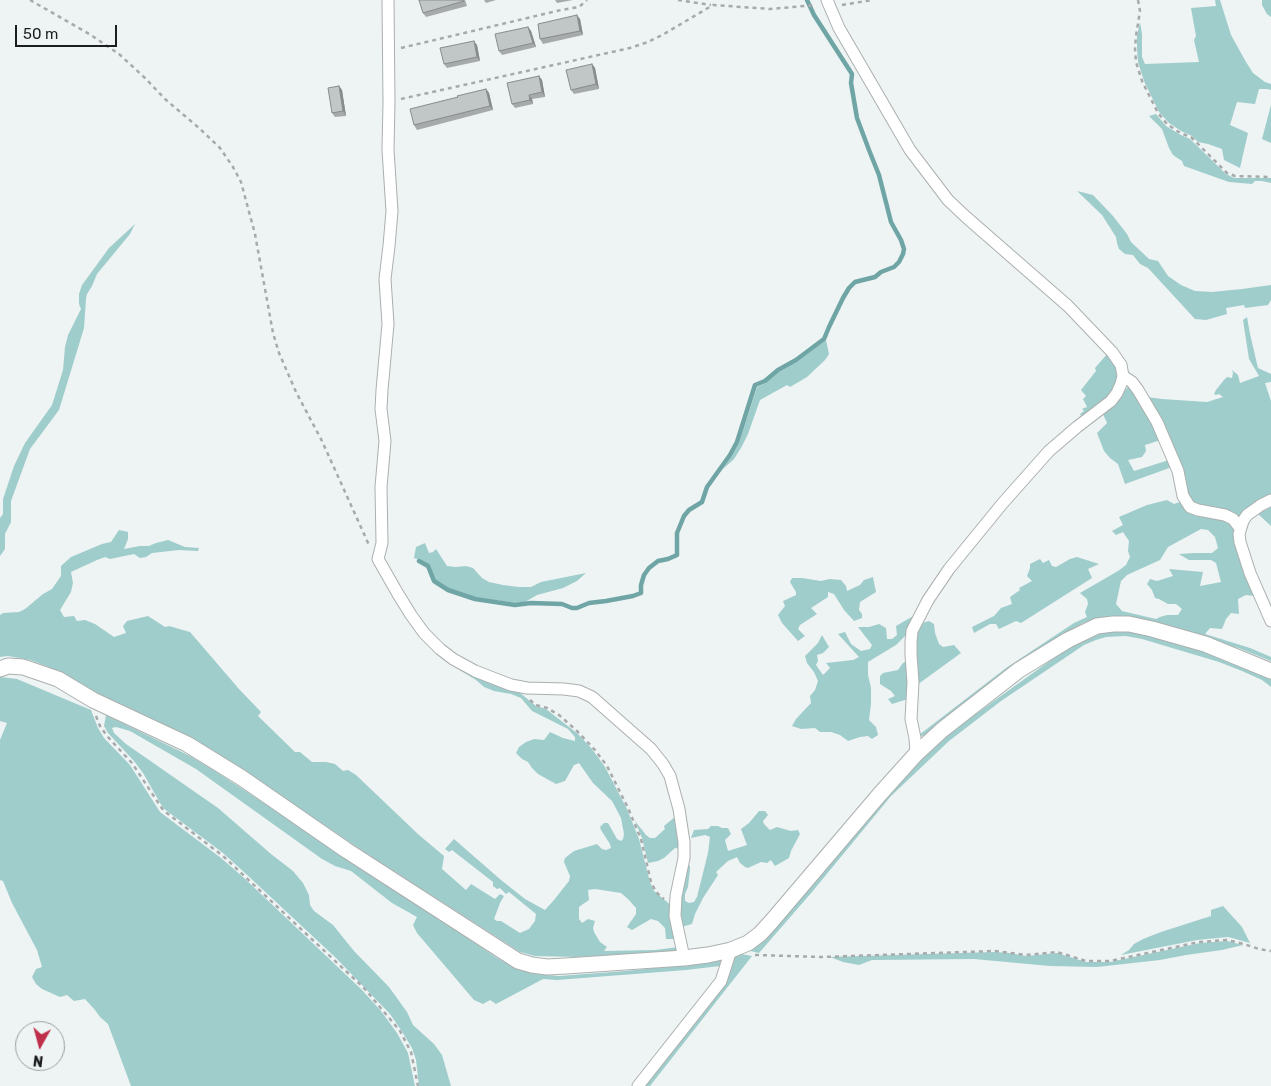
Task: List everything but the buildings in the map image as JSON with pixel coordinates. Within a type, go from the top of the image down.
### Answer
[{"type":"main road","points":[[0,669],[8,666],[23,667],[58,679],[93,700],[187,744],[242,778],[346,850],[518,961],[532,965],[547,966],[684,958],[731,950],[748,943],[771,922],[916,754],[942,730],[1019,670],[1068,640],[1097,626],[1129,624],[1152,629],[1205,644],[1271,671]]},
{"type":"street","points":[[388,0],[388,150],[392,210],[385,279],[388,324],[381,409],[385,442],[381,487],[382,543],[378,559],[406,608],[424,633],[453,659],[474,671],[511,685],[527,688],[579,691],[592,697],[651,749],[663,764],[670,776],[684,842],[684,858],[675,907],[675,916],[684,958]]},
{"type":"street","points":[[828,3],[839,28],[910,150],[948,200],[1068,306],[1112,352],[1121,365],[1121,384],[1111,401],[1049,451],[1002,504],[949,569],[928,600],[912,631],[911,642],[913,682],[911,719],[916,754]]},
{"type":"street","points":[[1122,376],[1132,382],[1157,422],[1178,471],[1183,496],[1190,507],[1225,515],[1233,519],[1240,528]]},
{"type":"street","points":[[1271,500],[1247,514],[1239,534],[1243,552],[1271,621]]},
{"type":"street","points":[[638,1086],[721,981],[731,950]]},
{"type":"path","points":[[30,0],[91,35],[119,54],[165,99],[206,134],[220,148],[233,167],[241,182],[255,234],[273,333],[279,353],[296,392],[322,441],[352,510],[378,559]]},
{"type":"path","points":[[388,51],[578,7],[587,0]]},
{"type":"path","points":[[678,0],[713,5],[770,9],[872,0]]},
{"type":"path","points":[[1138,0],[1140,11],[1136,36],[1136,62],[1142,82],[1158,113],[1180,133],[1191,137],[1227,173],[1235,176],[1271,176]]},
{"type":"path","points":[[389,102],[639,45],[664,34],[713,5]]},
{"type":"path","points":[[528,699],[536,705],[547,708],[559,715],[576,730],[607,766],[628,808],[640,839],[651,882],[656,892],[675,907]]},
{"type":"path","points":[[93,700],[95,714],[100,726],[132,763],[162,810],[245,875],[364,988],[384,1010],[400,1031],[411,1052],[418,1086]]},
{"type":"path","points":[[754,955],[821,957],[994,951],[1026,954],[1058,952],[1086,961],[1110,960],[1200,942],[1227,940],[1271,951]]},
{"type":"shaded area","points":[[1215,0],[1220,0],[1231,35],[1253,73],[1271,84],[1271,90],[1259,89],[1255,104],[1237,102],[1230,125],[1248,133],[1240,168],[1224,160],[1222,149],[1198,142],[1192,136],[1169,123],[1159,112],[1144,81],[1138,62],[1137,36],[1140,22],[1142,57],[1145,64],[1199,62],[1194,40],[1196,36],[1191,8],[1216,6]]},
{"type":"shaded area","points":[[1262,0],[1271,0],[1271,17],[1262,5]]},
{"type":"shaded area","points":[[1271,105],[1271,143],[1262,139]]},
{"type":"shaded area","points":[[1156,114],[1166,126],[1190,139],[1226,174],[1234,178],[1271,178],[1271,183],[1262,181],[1255,181],[1252,184],[1229,182],[1184,166],[1182,161],[1173,155],[1162,129],[1149,116]]},
{"type":"shaded area","points":[[1077,191],[1093,195],[1113,216],[1131,242],[1149,259],[1158,261],[1168,276],[1181,285],[1195,291],[1212,292],[1271,285],[1271,300],[1268,305],[1245,308],[1244,305],[1226,308],[1227,314],[1206,320],[1195,319],[1148,268],[1140,264],[1133,255],[1125,254],[1119,249],[1116,237],[1102,215]]},
{"type":"shaded area","points":[[135,224],[130,234],[97,274],[87,294],[84,328],[59,410],[30,449],[11,501],[11,522],[5,534],[5,549],[0,556],[0,518],[3,514],[3,499],[14,466],[25,443],[52,405],[63,370],[68,335],[81,309],[79,294],[82,285],[109,248]]},
{"type":"shaded area","points":[[1247,317],[1258,368],[1271,374],[1271,382],[1265,383],[1271,401],[1271,497],[1239,521],[1201,508],[1189,500],[1147,397],[1207,402],[1223,397],[1219,394],[1214,394],[1227,377],[1232,378],[1232,370],[1238,375],[1240,383],[1259,376],[1249,359],[1243,320]]},
{"type":"shaded area","points":[[826,340],[829,354],[807,377],[790,387],[787,385],[760,400],[741,448],[734,459],[723,469],[739,443],[757,387],[797,362]]},
{"type":"shaded area","points":[[1108,353],[1115,364],[1118,378],[1112,395],[1075,422],[1084,411],[1082,409],[1087,407],[1083,399],[1086,396],[1081,390],[1096,371],[1095,368]]},
{"type":"shaded area","points":[[1128,387],[1148,413],[1161,440],[1145,445],[1146,451],[1142,457],[1128,460],[1134,471],[1169,460],[1172,467],[1125,484],[1118,464],[1104,451],[1097,433],[1107,423],[1103,414]]},
{"type":"shaded area","points":[[1167,500],[1174,504],[1183,501],[1229,522],[1236,530],[1256,596],[1246,595],[1238,599],[1239,614],[1231,613],[1222,629],[1210,628],[1205,634],[1250,648],[1271,657],[1271,661],[1210,639],[1129,617],[1119,616],[1096,619],[1083,623],[1038,651],[923,736],[919,735],[1006,668],[1074,623],[1087,617],[1085,612],[1088,604],[1087,599],[1080,593],[1118,571],[1126,565],[1130,557],[1128,551],[1129,541],[1123,532],[1116,535],[1112,531],[1123,525],[1119,517],[1147,505]],"holes":[[[1201,529],[1208,530],[1215,537],[1218,548],[1212,553],[1179,554],[1189,560],[1211,560],[1216,563],[1221,582],[1200,586],[1203,572],[1169,569],[1173,576],[1157,581],[1150,579],[1147,584],[1155,598],[1168,604],[1176,604],[1182,609],[1178,615],[1167,615],[1156,619],[1122,611],[1116,604],[1121,581],[1127,575],[1160,560],[1168,547]]]},
{"type":"shaded area","points":[[1271,507],[1271,526],[1258,514]]},
{"type":"shaded area","points":[[119,530],[128,532],[128,539],[124,549],[149,546],[168,540],[185,547],[199,548],[198,551],[179,550],[152,553],[140,558],[134,554],[110,559],[105,557],[71,572],[73,583],[71,592],[60,610],[64,617],[74,616],[77,621],[85,620],[95,624],[114,637],[126,633],[123,626],[127,621],[148,616],[165,627],[169,626],[190,632],[261,712],[258,716],[295,752],[300,752],[312,762],[335,764],[343,771],[348,770],[356,775],[444,856],[442,869],[466,890],[471,884],[495,899],[500,894],[504,896],[494,919],[501,921],[520,933],[529,929],[535,921],[536,914],[509,892],[506,894],[500,888],[497,889],[493,886],[493,882],[452,850],[449,852],[445,849],[454,839],[525,899],[545,910],[569,881],[570,876],[564,862],[565,858],[574,851],[597,844],[602,849],[611,848],[600,827],[604,823],[608,823],[617,839],[621,841],[624,834],[621,818],[612,801],[593,783],[579,763],[574,765],[565,781],[556,784],[538,774],[528,762],[516,753],[519,747],[526,742],[534,739],[544,740],[550,732],[575,741],[575,737],[568,729],[532,711],[521,698],[484,687],[450,664],[449,660],[519,692],[536,706],[546,709],[578,734],[605,767],[627,809],[639,839],[654,891],[673,907],[679,939],[666,939],[665,928],[658,921],[651,919],[632,930],[627,927],[636,914],[636,908],[621,893],[595,889],[588,890],[589,900],[579,907],[579,919],[582,923],[588,919],[595,921],[594,932],[600,942],[607,947],[604,951],[655,950],[679,947],[676,952],[576,957],[535,956],[520,952],[273,791],[46,666],[30,660],[8,656],[0,657],[0,615],[3,613],[19,612],[25,609],[52,589],[61,576],[61,566],[71,557],[111,542]]},
{"type":"shaded area","points":[[425,543],[429,553],[436,549],[447,566],[473,568],[482,578],[489,582],[503,585],[531,587],[541,582],[586,573],[577,581],[563,588],[537,595],[525,602],[515,603],[475,597],[449,589],[435,580],[429,565],[414,558],[416,547]]},
{"type":"shaded area","points":[[1077,557],[1099,564],[1088,569],[1092,578],[1021,623],[1016,621],[999,629],[996,624],[990,624],[974,633],[972,627],[994,616],[1001,608],[1012,604],[1010,597],[1020,590],[1019,588],[1032,581],[1027,576],[1030,564],[1040,559],[1043,563],[1049,560],[1052,566],[1056,567]]},
{"type":"shaded area","points":[[873,577],[876,592],[860,602],[859,610],[862,618],[854,621],[834,594],[828,592],[828,597],[811,608],[817,614],[800,625],[798,629],[805,636],[798,641],[782,623],[778,615],[785,606],[783,601],[796,595],[790,582],[792,578],[821,581],[830,579],[841,580],[846,586],[847,591],[860,585],[864,580]]},
{"type":"shaded area","points":[[915,615],[909,632],[896,645],[868,662],[871,688],[869,720],[876,727],[878,735],[872,739],[868,736],[848,741],[840,735],[831,732],[820,732],[815,728],[801,729],[792,726],[811,703],[810,696],[815,690],[818,681],[805,656],[818,643],[822,635],[829,647],[823,653],[817,655],[818,661],[816,665],[823,675],[830,668],[826,663],[853,660],[859,657],[838,634],[845,632],[851,644],[861,651],[870,649],[872,645],[858,627],[869,627],[879,624],[886,628],[887,639],[892,639],[897,635],[896,626]]},
{"type":"shaded area","points":[[929,621],[934,624],[939,644],[943,647],[954,645],[961,653],[917,685],[916,649],[919,624]]},
{"type":"shaded area","points":[[1122,629],[1202,651],[1250,669],[1271,679],[1271,687],[1262,680],[1219,662],[1142,639],[1126,636],[1106,637],[1084,645],[1001,701],[949,741],[891,796],[759,953],[742,949],[763,941],[771,933],[898,783],[952,731],[1065,650],[1098,633]]},
{"type":"shaded area","points":[[909,660],[908,699],[892,704],[888,699],[895,696],[880,684],[880,676],[883,673],[898,670],[903,663]]},
{"type":"shaded area","points":[[0,677],[17,679],[91,710],[104,738],[130,765],[160,812],[243,877],[362,990],[381,1011],[397,1033],[408,1053],[415,1086],[131,1086],[108,1024],[85,999],[74,1001],[67,995],[60,997],[42,989],[36,984],[32,977],[36,969],[42,967],[37,950],[12,903],[3,881],[0,880],[0,740],[7,723],[0,721]]},
{"type":"shaded area","points":[[106,715],[190,756],[215,771],[497,958],[516,968],[537,974],[559,976],[703,963],[721,958],[720,966],[557,980],[543,979],[496,1004],[490,1000],[483,1004],[474,1000],[417,933],[413,925],[417,917],[392,903],[351,871],[322,859],[196,769],[130,731],[116,727],[112,728],[114,733],[126,744],[218,808],[293,871],[303,883],[309,895],[310,905],[314,911],[333,925],[354,951],[389,987],[407,1012],[413,1025],[434,1044],[442,1055],[451,1086],[419,1086],[416,1060],[412,1048],[390,1014],[336,958],[223,853],[163,808],[143,773],[108,733],[104,726]]},
{"type":"shaded area","points":[[759,811],[765,811],[768,815],[763,821],[770,830],[777,827],[791,831],[798,830],[800,834],[789,858],[775,866],[771,860],[767,863],[761,862],[748,868],[740,863],[737,857],[728,861],[716,872],[718,875],[703,898],[692,924],[681,927],[679,900],[687,864],[690,866],[690,869],[685,901],[689,903],[694,902],[697,897],[708,853],[710,837],[705,835],[691,838],[694,830],[708,829],[711,826],[728,828],[731,834],[725,840],[728,851],[747,845],[741,829]]},
{"type":"shaded area","points":[[676,816],[681,849],[675,848],[664,858],[648,863],[642,838],[635,821],[646,835],[650,838],[655,838],[665,829],[664,826]]},
{"type":"shaded area","points":[[1223,906],[1242,927],[1250,943],[1228,937],[1197,940],[1121,955],[1143,939],[1211,916],[1211,910]]},
{"type":"shaded area","points":[[1227,941],[1243,945],[1160,960],[1097,967],[1050,966],[974,959],[872,960],[859,965],[830,957],[994,952],[1026,956],[1057,953],[1086,962],[1110,962],[1200,943]]},
{"type":"shaded area","points":[[736,953],[752,956],[650,1086],[642,1086],[732,955]]},
{"type":"waterway","points":[[419,561],[428,566],[434,581],[448,590],[475,599],[515,605],[531,603],[562,604],[577,608],[589,603],[641,593],[644,575],[649,568],[658,561],[677,555],[677,533],[684,516],[689,510],[702,502],[707,487],[730,455],[737,442],[755,385],[765,381],[824,339],[843,298],[855,282],[875,277],[881,272],[894,267],[899,262],[904,249],[891,222],[879,175],[857,118],[851,83],[852,74],[814,15],[807,0]]}]
